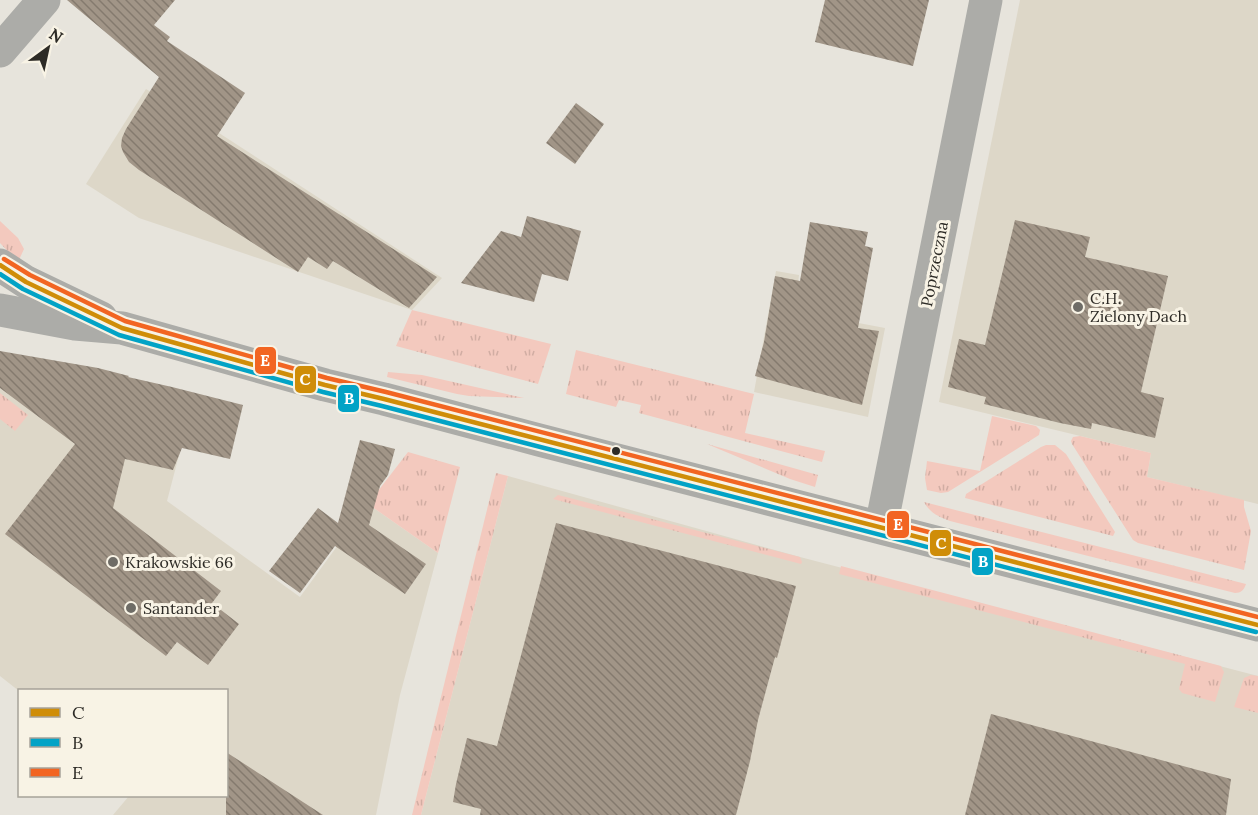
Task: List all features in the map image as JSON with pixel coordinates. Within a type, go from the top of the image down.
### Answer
[{"type":"street","points":[[2,53],[44,0]]},
{"type":"street","name":"Poprzeczna","points":[[881,527],[986,0]]},
{"type":"street","points":[[0,265],[26,282],[122,328],[325,385],[1258,625]]},
{"type":"street","points":[[0,310],[75,324],[122,328]]},
{"type":"shaded area","points":[[1020,0],[1258,0],[1258,504],[1147,477],[1151,453],[939,402]]},
{"type":"shaded area","points":[[146,89],[219,133],[442,278],[412,310],[139,218],[86,184]]},
{"type":"shaded area","points":[[776,271],[799,275],[795,311],[885,328],[868,417],[754,392]]},
{"type":"shaded area","points":[[0,356],[195,394],[167,501],[300,597],[368,504],[438,553],[400,695],[376,815],[113,815],[128,797],[228,797],[228,689],[18,690],[0,676]]},
{"type":"shaded area","points":[[508,476],[800,557],[1258,676],[1258,815],[421,815]]},
{"type":"green space","points":[[0,221],[18,238],[24,249],[18,262],[0,243]]},
{"type":"green space","points":[[412,310],[551,344],[538,384],[396,346]]},
{"type":"green space","points":[[576,350],[754,394],[745,433],[825,451],[822,462],[639,413],[641,405],[619,400],[616,407],[566,394]]},
{"type":"green space","points":[[388,372],[422,375],[524,398],[457,394],[387,377]]},
{"type":"green space","points":[[0,393],[28,415],[15,431],[0,419]]},
{"type":"green space","points":[[992,416],[1036,426],[1040,430],[1039,435],[948,492],[927,490],[925,478],[927,461],[980,471]]},
{"type":"green space","points":[[1080,436],[1151,453],[1147,477],[1244,500],[1251,531],[1244,570],[1133,540],[1072,444],[1073,437]]},
{"type":"green space","points":[[707,444],[818,475],[815,487],[790,479]]},
{"type":"green space","points":[[1046,445],[1055,445],[1066,454],[1115,532],[1113,536],[965,498],[966,494]]},
{"type":"green space","points":[[408,452],[460,467],[438,553],[368,504]]},
{"type":"green space","points":[[496,473],[508,476],[421,815],[412,815]]},
{"type":"green space","points":[[558,495],[800,557],[802,562],[801,564],[553,499]]},
{"type":"green space","points":[[924,502],[1246,584],[1242,591],[1235,593],[950,521],[935,514]]},
{"type":"green space","points":[[841,566],[1221,666],[1224,672],[1215,702],[1182,693],[1179,689],[1185,664],[839,574]]},
{"type":"green space","points":[[1251,675],[1258,676],[1258,713],[1234,707],[1244,678]]},
{"type":"building","points":[[67,0],[175,0],[154,25],[170,37],[167,41],[245,93],[217,136],[437,277],[409,308],[333,261],[327,269],[308,257],[298,272],[139,170],[129,162],[123,152],[122,138],[159,77]]},
{"type":"building","points":[[825,0],[929,0],[913,66],[815,42]]},
{"type":"building","points":[[576,103],[604,124],[575,164],[546,143]]},
{"type":"building","points":[[527,216],[581,231],[568,281],[542,274],[534,302],[461,283],[501,231],[521,237]]},
{"type":"building","name":"C.H. Zielony Dach","points":[[1015,220],[1090,237],[1085,257],[1168,276],[1141,392],[1164,398],[1155,438],[1092,423],[1091,429],[1060,423],[984,404],[986,397],[948,387],[959,339],[985,345]]},
{"type":"building","points":[[810,222],[868,232],[865,246],[873,248],[858,328],[879,331],[862,405],[755,376],[764,342],[775,276],[800,281]]},
{"type":"building","points":[[0,351],[98,368],[243,405],[230,459],[182,448],[173,470],[125,459],[113,508],[221,591],[212,603],[239,624],[208,665],[177,642],[166,656],[5,534],[75,444],[0,388]]},
{"type":"building","points":[[360,440],[395,449],[388,475],[380,486],[369,525],[426,564],[405,594],[335,546],[300,593],[269,571],[318,508],[338,523]]},
{"type":"building","points":[[556,523],[796,586],[758,720],[736,815],[480,815],[481,809],[453,802],[467,738],[497,746]]},
{"type":"building","points":[[991,714],[1231,779],[1226,815],[965,815]]},
{"type":"building","points":[[228,753],[323,815],[226,815]]},
{"type":"transit line","name":"E","points":[[4,259],[30,275],[125,321],[327,378],[1258,617]]},
{"type":"transit line","name":"C","points":[[0,265],[26,282],[122,328],[325,385],[1258,625]]},
{"type":"transit line","name":"B","points":[[0,274],[23,289],[119,335],[323,392],[1256,632]]},
{"type":"place","name":"C.H. Zielony Dach","points":[[1078,307]]},
{"type":"place","name":"Krakowskie 66","points":[[113,562]]},
{"type":"place","name":"Santander","points":[[131,608]]}]
